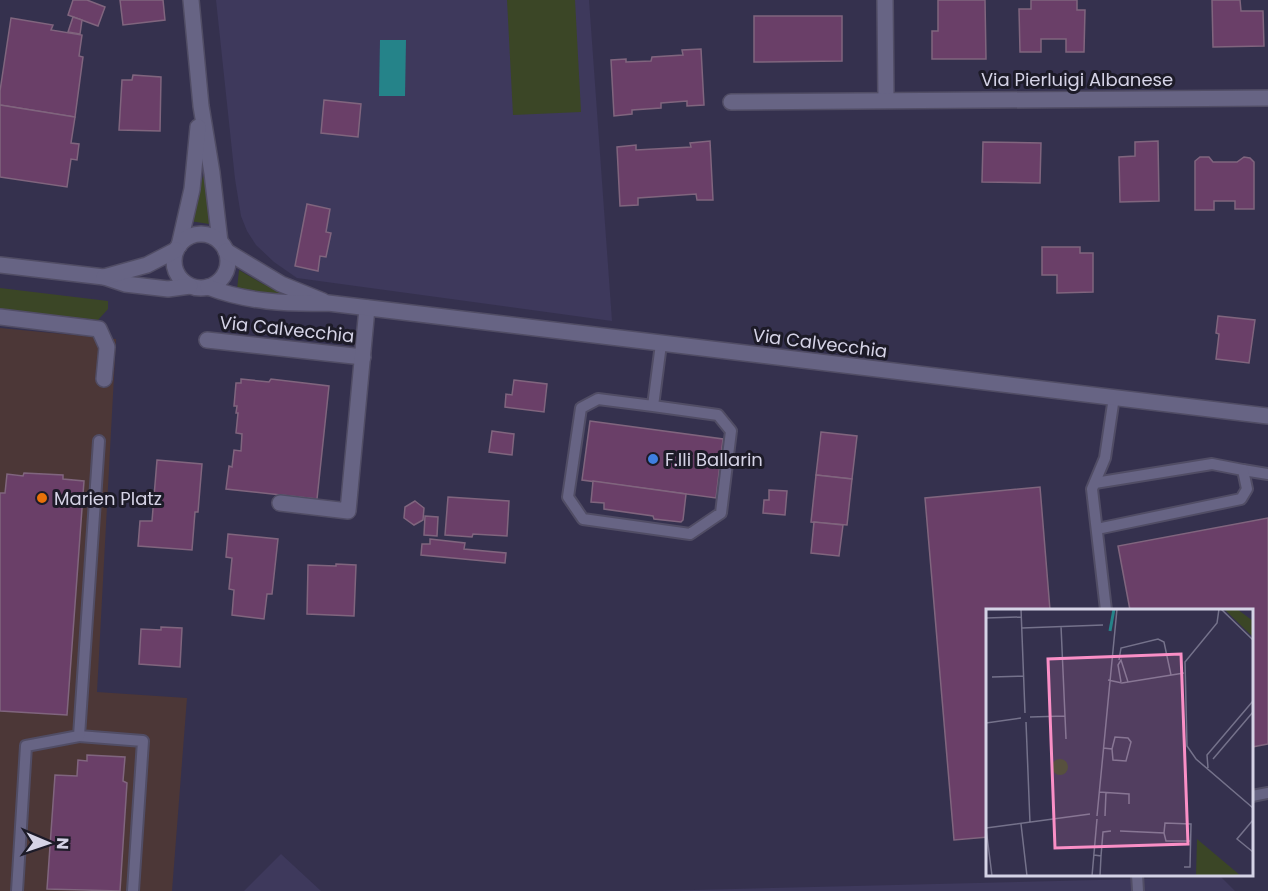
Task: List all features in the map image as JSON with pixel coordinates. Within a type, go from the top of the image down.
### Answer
[{"type":"main road","points":[[0,264],[104,277],[125,284],[168,289],[190,286],[208,287],[222,277],[227,260],[201,106],[191,0]]},
{"type":"main road","points":[[885,0],[886,100]]},
{"type":"main road","name":"Via Pierluigi Albanese","points":[[731,102],[1268,98]]},
{"type":"main road","points":[[190,286],[183,281],[174,267],[192,189],[201,106]]},
{"type":"main road","points":[[104,277],[147,265],[178,248],[184,240],[199,234],[214,238],[223,247]]},
{"type":"main road","name":"Via Calvecchia","points":[[223,247],[281,284],[328,303]]},
{"type":"main road","name":"Via Calvecchia","points":[[208,287],[231,296],[293,304],[328,303],[1268,416]]},
{"type":"main road","name":"Via Calvecchia","points":[[280,503],[348,511],[367,308]]},
{"type":"main road","points":[[0,317],[99,329],[107,347],[104,379]]},
{"type":"main road","name":"Via Calvecchia","points":[[207,340],[363,357]]},
{"type":"lane","points":[[653,406],[661,344]]},
{"type":"lane","points":[[1106,609],[1092,489],[1106,458],[1114,397]]},
{"type":"lane","points":[[598,399],[653,406],[718,415],[731,431],[721,513],[690,534],[583,519],[568,497],[581,408],[598,399]]},
{"type":"lane","points":[[79,736],[99,441]]},
{"type":"lane","points":[[1095,483],[1212,464],[1268,474]]},
{"type":"lane","points":[[1097,529],[1241,499],[1247,489],[1243,470]]},
{"type":"lane","points":[[17,891],[26,746],[79,736],[143,741],[133,891]]},
{"type":"lane","points":[[1253,796],[1268,793]]},
{"type":"lane","points":[[1137,876],[1138,891]]},
{"type":"shaded area","points":[[216,0],[589,0],[612,321],[297,278],[274,262],[256,245],[241,216]]},
{"type":"shaded area","points":[[507,0],[575,0],[581,112],[513,115]]},
{"type":"shaded area","points":[[380,40],[406,40],[405,96],[379,96]]},
{"type":"shaded area","points":[[204,173],[211,223],[209,224],[190,221]]},
{"type":"shaded area","points":[[239,270],[263,284],[284,292],[282,296],[237,290]]},
{"type":"shaded area","points":[[0,288],[108,301],[108,309],[98,320],[0,309]]},
{"type":"shaded area","points":[[0,328],[116,339],[97,692],[187,698],[172,891],[0,891]]},
{"type":"shaded area","points":[[281,854],[321,891],[244,891]]},
{"type":"shaded area","points":[[1221,877],[1235,891],[653,891]]},
{"type":"building","points":[[73,0],[87,0],[105,7],[98,26],[68,15]]},
{"type":"building","points":[[120,0],[163,0],[165,20],[123,25]]},
{"type":"building","points":[[938,0],[985,0],[986,59],[932,59],[932,31],[938,31]]},
{"type":"building","points":[[1031,0],[1077,0],[1077,10],[1085,10],[1084,52],[1066,52],[1066,39],[1041,39],[1041,52],[1020,52],[1019,9],[1031,9]]},
{"type":"building","points":[[1212,0],[1240,0],[1241,11],[1263,11],[1264,46],[1213,47]]},
{"type":"building","points":[[754,16],[842,16],[842,61],[754,62]]},
{"type":"building","points":[[73,17],[82,20],[80,34],[68,32]]},
{"type":"building","points":[[11,18],[53,25],[51,30],[82,35],[79,56],[83,57],[75,117],[0,105]]},
{"type":"building","points":[[701,49],[704,105],[687,106],[687,101],[661,103],[661,108],[632,110],[632,114],[614,116],[611,60],[651,61],[652,57],[683,55],[682,50]]},
{"type":"building","points":[[133,75],[161,77],[160,131],[119,130],[122,80],[132,80]]},
{"type":"building","points":[[324,100],[361,104],[358,137],[321,133]]},
{"type":"building","points":[[0,105],[75,117],[71,143],[79,144],[77,160],[71,159],[67,187],[0,177]]},
{"type":"building","points":[[710,141],[713,200],[697,200],[696,194],[638,198],[638,205],[620,206],[617,147],[636,145],[636,150],[691,147],[690,143]]},
{"type":"building","points":[[1158,141],[1159,201],[1120,202],[1119,157],[1135,156],[1135,142]]},
{"type":"building","points":[[983,142],[1041,143],[1040,183],[982,182]]},
{"type":"building","points":[[1200,157],[1209,157],[1213,162],[1237,162],[1244,157],[1250,158],[1254,162],[1254,209],[1235,209],[1235,201],[1214,201],[1214,210],[1195,210],[1195,161]]},
{"type":"building","points":[[307,204],[330,209],[326,232],[331,233],[326,257],[320,256],[318,271],[295,266]]},
{"type":"building","points":[[1042,247],[1080,247],[1080,253],[1093,253],[1093,292],[1057,293],[1057,275],[1042,275]]},
{"type":"building","points":[[1218,316],[1255,320],[1249,363],[1216,359],[1219,334],[1216,333]]},
{"type":"building","points":[[241,379],[269,382],[271,379],[329,386],[317,499],[226,489],[234,450],[241,451],[242,434],[236,433],[238,413],[236,413],[237,406],[234,406],[236,383],[241,383]]},
{"type":"building","points":[[514,380],[547,384],[544,412],[505,407],[506,394],[512,395]]},
{"type":"building","name":"F.lli Ballarin","points":[[590,421],[723,439],[716,498],[582,480]]},
{"type":"building","points":[[492,431],[514,434],[512,455],[489,452]]},
{"type":"building","points":[[821,432],[857,436],[852,479],[816,475]]},
{"type":"building","points":[[157,460],[202,464],[192,550],[138,546],[140,521],[152,521]]},
{"type":"building","points":[[24,473],[63,475],[63,479],[84,481],[67,715],[0,711],[0,493],[5,493],[7,474],[23,476]]},
{"type":"building","points":[[816,475],[852,479],[847,525],[811,522]]},
{"type":"building","points":[[593,481],[686,494],[683,520],[681,522],[654,519],[653,516],[604,509],[604,503],[591,502]]},
{"type":"building","points":[[1040,487],[1050,609],[986,609],[986,837],[954,840],[925,498]]},
{"type":"building","points":[[769,490],[787,491],[785,515],[763,513],[764,500],[769,500]]},
{"type":"building","points":[[448,497],[509,501],[507,536],[445,535]]},
{"type":"building","points":[[415,501],[424,508],[423,520],[414,525],[404,518],[405,507]]},
{"type":"building","points":[[425,516],[438,517],[437,536],[424,535]]},
{"type":"building","points":[[1268,518],[1268,744],[1253,747],[1253,609],[1130,609],[1118,546]]},
{"type":"building","points":[[814,522],[843,525],[839,556],[811,553]]},
{"type":"building","points":[[228,534],[278,539],[272,594],[267,594],[264,619],[232,615],[234,590],[229,589],[232,558],[226,557]]},
{"type":"building","points":[[430,539],[465,543],[464,549],[506,553],[505,563],[421,555],[422,544],[430,544]]},
{"type":"building","points":[[336,564],[356,565],[354,616],[307,614],[308,565],[336,566]]},
{"type":"building","points":[[161,627],[182,628],[180,667],[139,664],[141,629],[161,630]]},
{"type":"building","points":[[87,755],[125,757],[123,781],[127,783],[120,891],[47,889],[55,775],[77,776],[78,760],[87,761]]},
{"type":"place","name":"F.lli Ballarin","points":[[653,459]]},
{"type":"place","name":"Marien Platz","points":[[42,498]]}]
